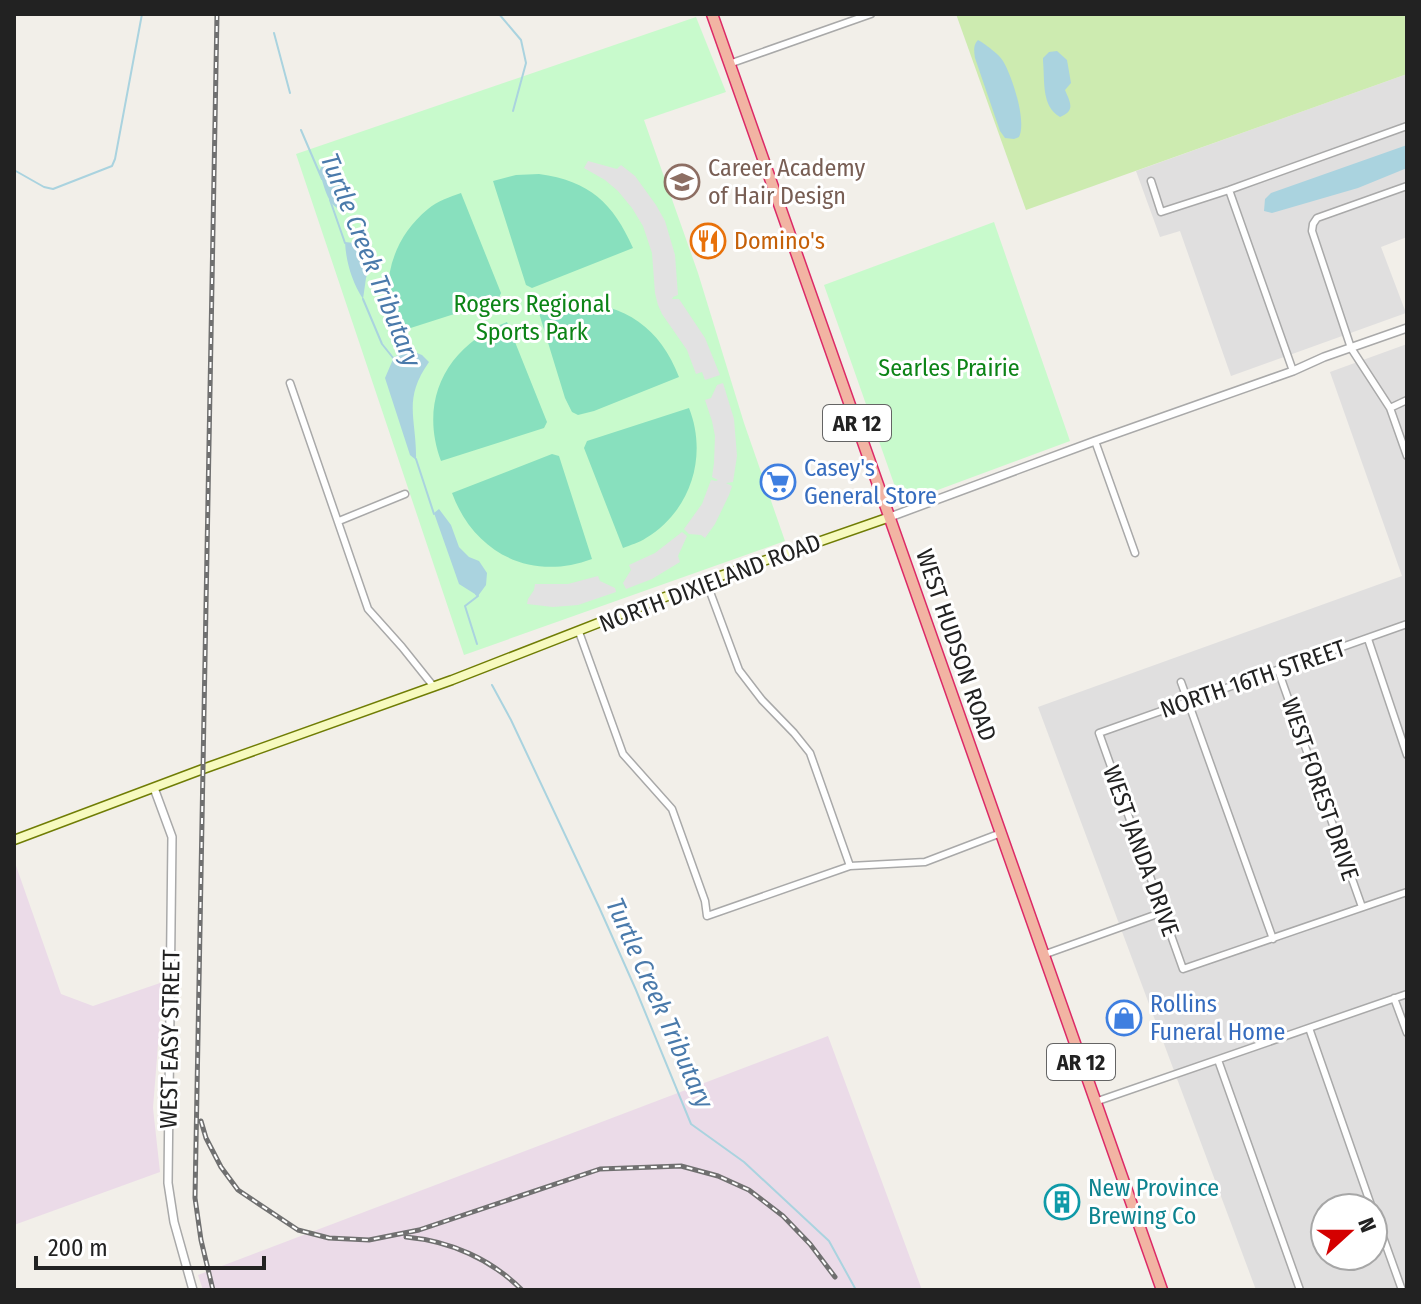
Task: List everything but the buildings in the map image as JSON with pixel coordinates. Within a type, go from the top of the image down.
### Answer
[{"type":"highway","name":"WEST HUDSON ROAD","points":[[712,14],[1162,1290]]},
{"type":"main road","name":"NORTH DIXIELAND ROAD","points":[[14,840],[434,687],[706,581],[890,517]]},
{"type":"street","points":[[729,64],[871,14]]},
{"type":"street","points":[[1151,181],[1161,212],[1407,126]]},
{"type":"street","points":[[1407,186],[1317,218],[1312,231],[1351,348],[1390,408],[1407,456]]},
{"type":"street","points":[[1229,190],[1293,371]]},
{"type":"street","name":"NORTH DIXIELAND ROAD","points":[[890,517],[1407,328]]},
{"type":"street","points":[[290,383],[368,609],[434,687]]},
{"type":"street","points":[[1390,408],[1407,400]]},
{"type":"street","points":[[1095,441],[1135,553]]},
{"type":"street","points":[[339,521],[405,494]]},
{"type":"street","points":[[706,581],[739,670],[810,753],[850,866]]},
{"type":"street","name":"NORTH 16TH STREET","points":[[1099,733],[1407,624]]},
{"type":"street","points":[[579,632],[623,754],[672,809],[705,901],[707,916],[850,866],[925,862],[1001,833]]},
{"type":"street","points":[[1368,639],[1407,755]]},
{"type":"street","name":"WEST FOREST DRIVE","points":[[1278,670],[1362,907]]},
{"type":"street","points":[[1181,682],[1273,939],[1407,892]]},
{"type":"street","name":"WEST JANDA DRIVE","points":[[1099,733],[1183,969],[1273,939]]},
{"type":"street","name":"WEST EASY STREET","points":[[154,788],[172,837],[168,1183],[174,1222],[193,1290]]},
{"type":"street","points":[[1043,955],[1163,912]]},
{"type":"street","points":[[1095,1102],[1407,994]]},
{"type":"street","points":[[1394,998],[1407,1033]]},
{"type":"street","points":[[1309,1028],[1367,1192]]},
{"type":"street","points":[[1218,1060],[1300,1290]]},
{"type":"street","points":[[1389,1254],[1402,1290]]},
{"type":"shaded area","points":[[1407,74],[1407,237],[1381,247],[1406,313],[1231,376],[1180,231],[1160,237],[1136,171]]},
{"type":"shaded area","points":[[588,161],[617,169],[621,165],[635,176],[656,205],[665,221],[675,255],[678,295],[672,299],[679,299],[705,338],[720,375],[705,380],[702,372],[696,374],[687,350],[658,305],[652,253],[643,226],[618,191],[584,168]]},
{"type":"shaded area","points":[[1407,344],[1407,1290],[1256,1290],[1038,707],[1402,576],[1330,372]]},
{"type":"shaded area","points":[[723,383],[734,419],[737,456],[733,482],[726,483],[732,486],[729,495],[705,538],[689,534],[684,529],[702,504],[711,480],[718,480],[712,477],[715,436],[705,400],[711,398],[717,385]]},
{"type":"shaded area","points":[[682,532],[687,536],[678,556],[680,562],[652,579],[626,589],[623,583],[631,570],[629,565],[655,553]]},
{"type":"shaded area","points":[[598,576],[600,581],[615,588],[616,592],[578,605],[553,607],[527,604],[535,584],[568,584]]},
{"type":"shaded area","points":[[14,860],[61,994],[93,1006],[163,982],[153,1108],[160,1172],[14,1225]]},
{"type":"shaded area","points":[[828,1036],[922,1290],[203,1290],[198,1275]]},
{"type":"green space","points":[[956,14],[1407,14],[1407,74],[1026,210]]},
{"type":"green space","name":"Rogers Regional Sports Park","points":[[696,17],[726,92],[644,120],[698,273],[744,423],[785,541],[464,655],[296,154]]},
{"type":"green space","points":[[539,174],[572,182],[598,197],[617,218],[633,248],[532,288],[526,285],[493,181],[516,175]]},
{"type":"green space","points":[[461,193],[501,293],[498,300],[395,333],[390,316],[388,282],[397,250],[415,221],[428,209]]},
{"type":"green space","name":"Searles Prairie","points":[[994,222],[1070,441],[908,501],[899,498],[824,285]]},
{"type":"green space","points":[[566,303],[604,306],[636,320],[661,344],[679,377],[594,411],[578,415],[572,412],[538,310]]},
{"type":"green space","points":[[507,322],[547,422],[544,428],[441,461],[433,416],[443,377],[469,345]]},
{"type":"green space","points":[[689,408],[697,445],[696,463],[684,498],[662,527],[643,540],[623,548],[584,448],[587,441]]},
{"type":"green space","points":[[552,454],[559,456],[592,559],[547,567],[507,557],[490,546],[462,514],[452,493]]},
{"type":"water","points":[[978,40],[1001,58],[1010,77],[1021,120],[1019,137],[1014,139],[1005,138],[1000,131],[975,58]]},
{"type":"water","points":[[1057,51],[1067,60],[1071,83],[1065,90],[1070,109],[1060,117],[1047,100],[1044,85],[1043,58],[1049,52]]},
{"type":"water","points":[[1407,145],[1407,168],[1358,188],[1272,213],[1264,211],[1265,199],[1271,193]]},
{"type":"water","points":[[325,161],[349,197],[348,209],[336,207],[328,198],[319,171]]},
{"type":"water","points":[[345,242],[363,244],[375,251],[363,299],[350,272]]},
{"type":"water","points":[[409,350],[422,355],[429,362],[413,399],[416,460],[410,455],[385,378],[394,357]]},
{"type":"water","points":[[439,509],[451,525],[459,547],[469,557],[479,561],[487,573],[486,585],[478,596],[459,584],[434,513]]},
{"type":"waterway","points":[[14,170],[53,189],[112,166],[142,14]]},
{"type":"waterway","points":[[499,14],[521,40],[526,63],[513,111]]},
{"type":"waterway","name":"Turtle Creek Tributary","points":[[274,33],[290,93]]},
{"type":"waterway","name":"Turtle Creek Tributary","points":[[301,130],[322,179]]},
{"type":"waterway","name":"Turtle Creek Tributary","points":[[330,200],[345,243]]},
{"type":"waterway","name":"Turtle Creek Tributary","points":[[363,299],[382,344],[394,359]]},
{"type":"waterway","name":"Turtle Creek Tributary","points":[[416,459],[434,514]]},
{"type":"waterway","name":"Turtle Creek Tributary","points":[[476,594],[478,596],[465,606],[477,644]]},
{"type":"waterway","name":"Turtle Creek Tributary","points":[[492,685],[599,907],[691,1124],[744,1162],[829,1241],[856,1290]]},
{"type":"railway","points":[[213,1290],[195,1198],[217,14]]},
{"type":"railway","points":[[201,1121],[221,1167],[238,1190],[298,1230],[329,1238],[369,1240],[419,1230],[600,1169],[681,1166],[718,1176],[749,1190],[783,1216],[835,1277]]},
{"type":"railway","points":[[406,1237],[469,1253],[497,1269],[522,1290]]},
{"type":"place","name":"Career Academy of Hair Design","points":[[682,182]]},
{"type":"place","name":"Domino's","points":[[708,241]]},
{"type":"place","name":"Casey's General Store","points":[[778,482]]},
{"type":"place","name":"Rollins Funeral Home","points":[[1124,1018]]},
{"type":"place","name":"New Province Brewing Co","points":[[1062,1202]]}]
